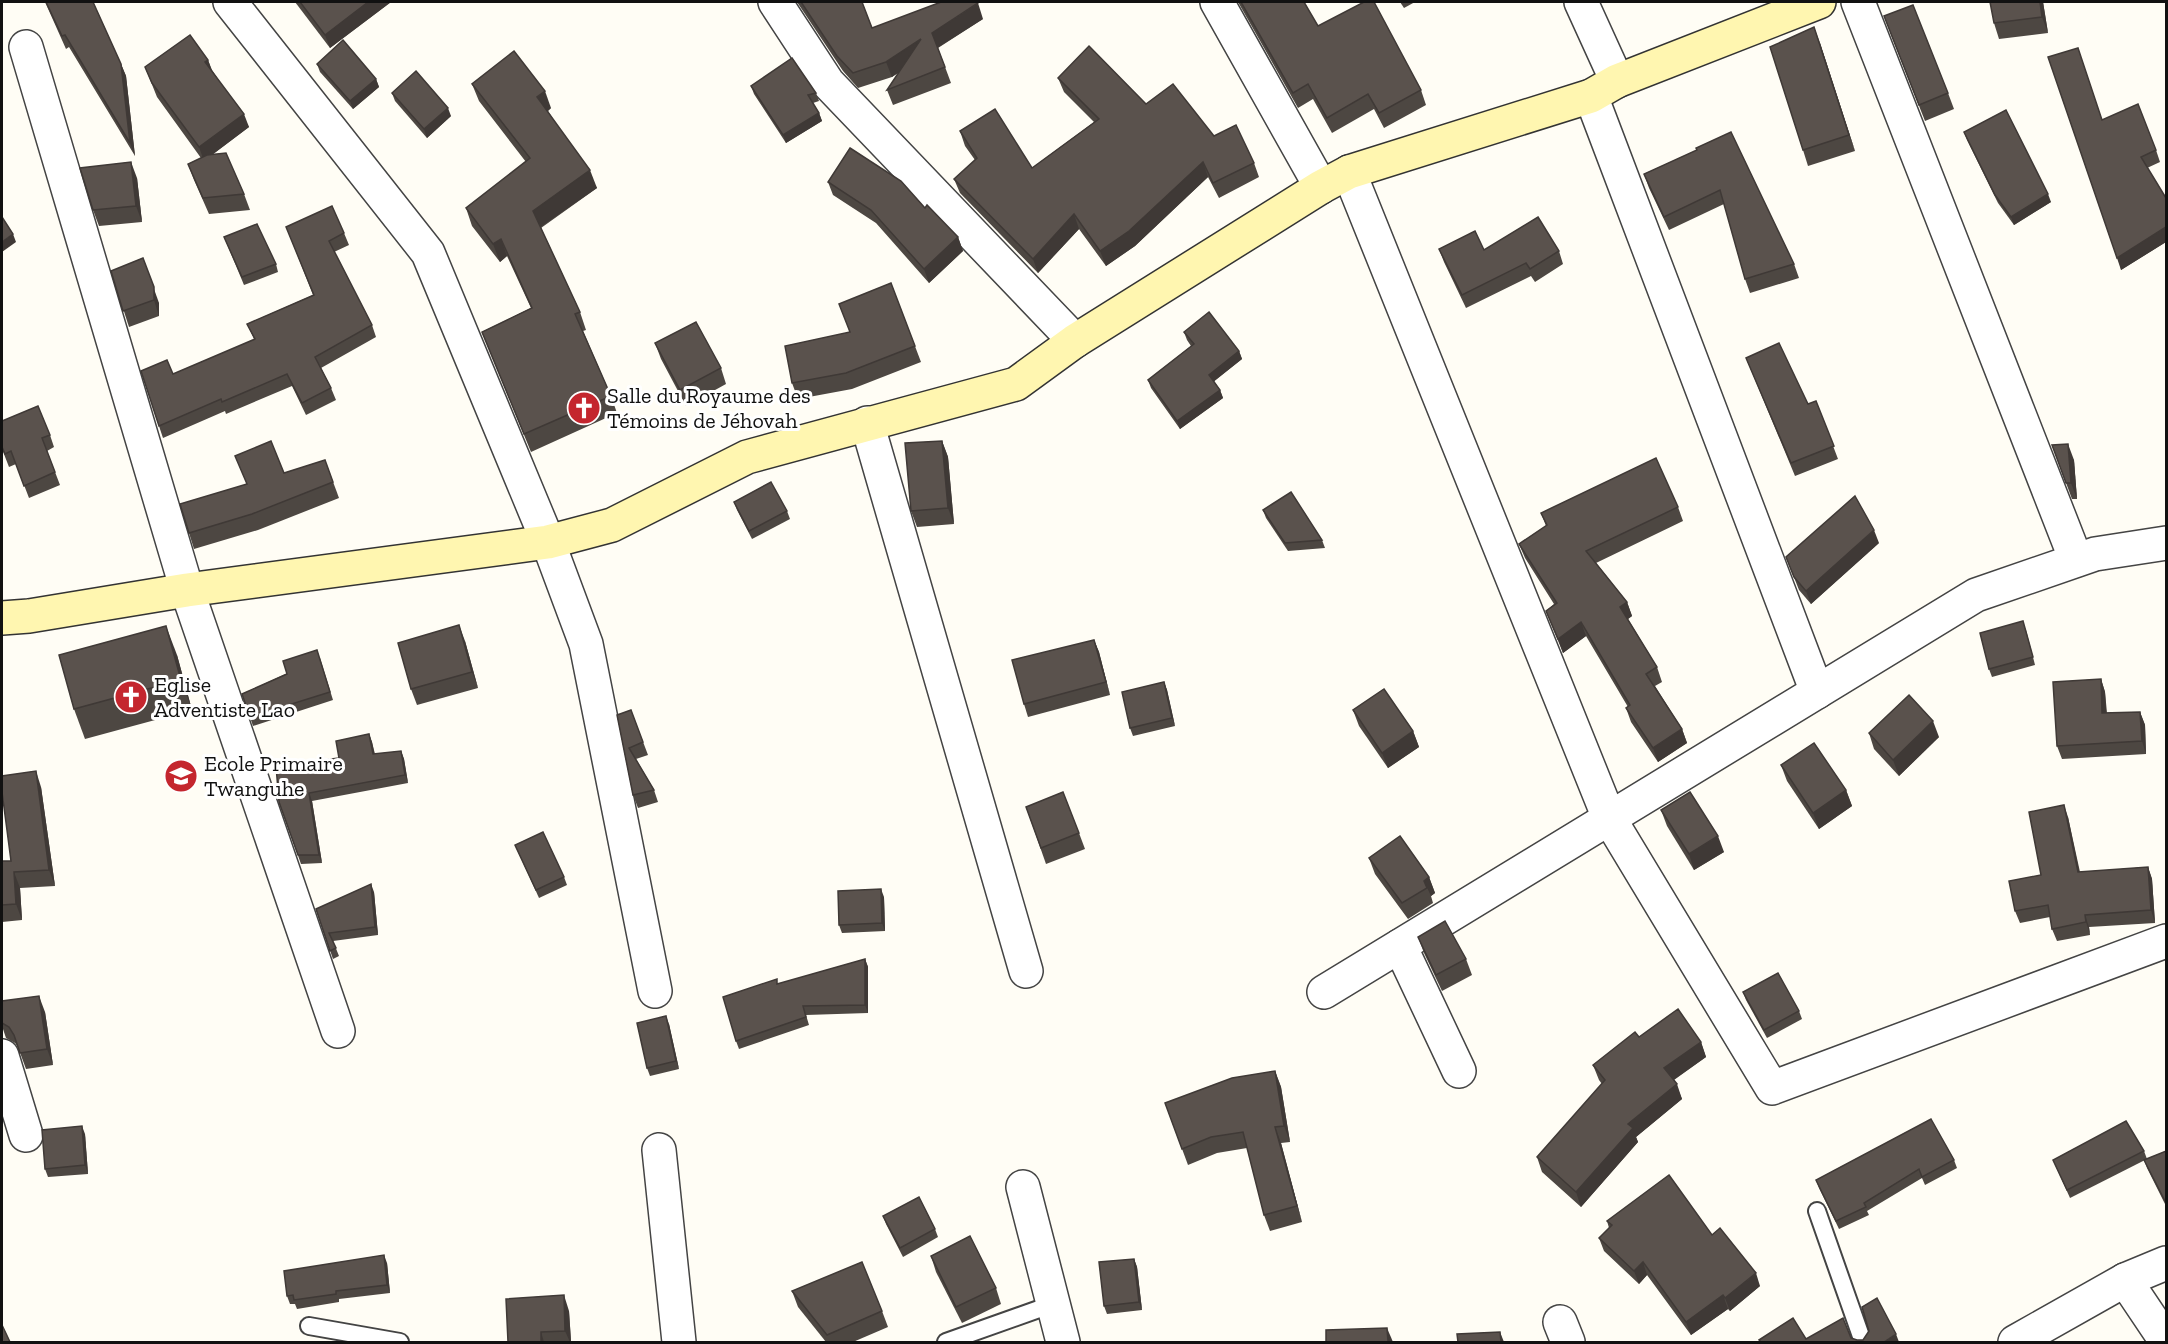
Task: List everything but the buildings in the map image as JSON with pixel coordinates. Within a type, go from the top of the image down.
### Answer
[{"type":"street","points":[[231,2],[428,253],[548,542],[586,644],[655,991]]},
{"type":"street","points":[[775,2],[828,83],[1075,341]]},
{"type":"street","points":[[1217,2],[1335,180],[1609,818],[1772,1088],[2166,940]]},
{"type":"street","points":[[1581,2],[1604,88],[1817,692]]},
{"type":"street","points":[[2,618],[29,616],[187,590],[548,542],[612,525],[747,457],[1016,384],[1075,341],[1335,180],[1604,88],[1819,2]]},
{"type":"street","points":[[1858,2],[2076,560]]},
{"type":"street","points":[[26,47],[187,590],[338,1031]]},
{"type":"street","points":[[867,423],[1026,971]]},
{"type":"street","points":[[1324,992],[1976,595],[2095,554],[2166,543]]},
{"type":"street","points":[[1400,946],[1459,1071]]},
{"type":"street","points":[[2,1056],[26,1134]]},
{"type":"street","points":[[659,1150],[679,1342]]},
{"type":"street","points":[[1023,1187],[1063,1342]]},
{"type":"street","points":[[2015,1342],[2125,1280],[2166,1263]]},
{"type":"street","points":[[2125,1280],[2166,1341]]},
{"type":"lane","points":[[1817,1211],[1863,1342]]},
{"type":"lane","points":[[946,1342],[1053,1304]]},
{"type":"lane","points":[[309,1326],[400,1342]]},
{"type":"place","name":"Salle du Royaume des Témoins de Jéhovah","points":[[584,408]]},
{"type":"place","name":"Eglise Adventiste Lao","points":[[131,697]]},
{"type":"place","name":"Ecole Primaire Twanguhe","points":[[181,776]]}]
